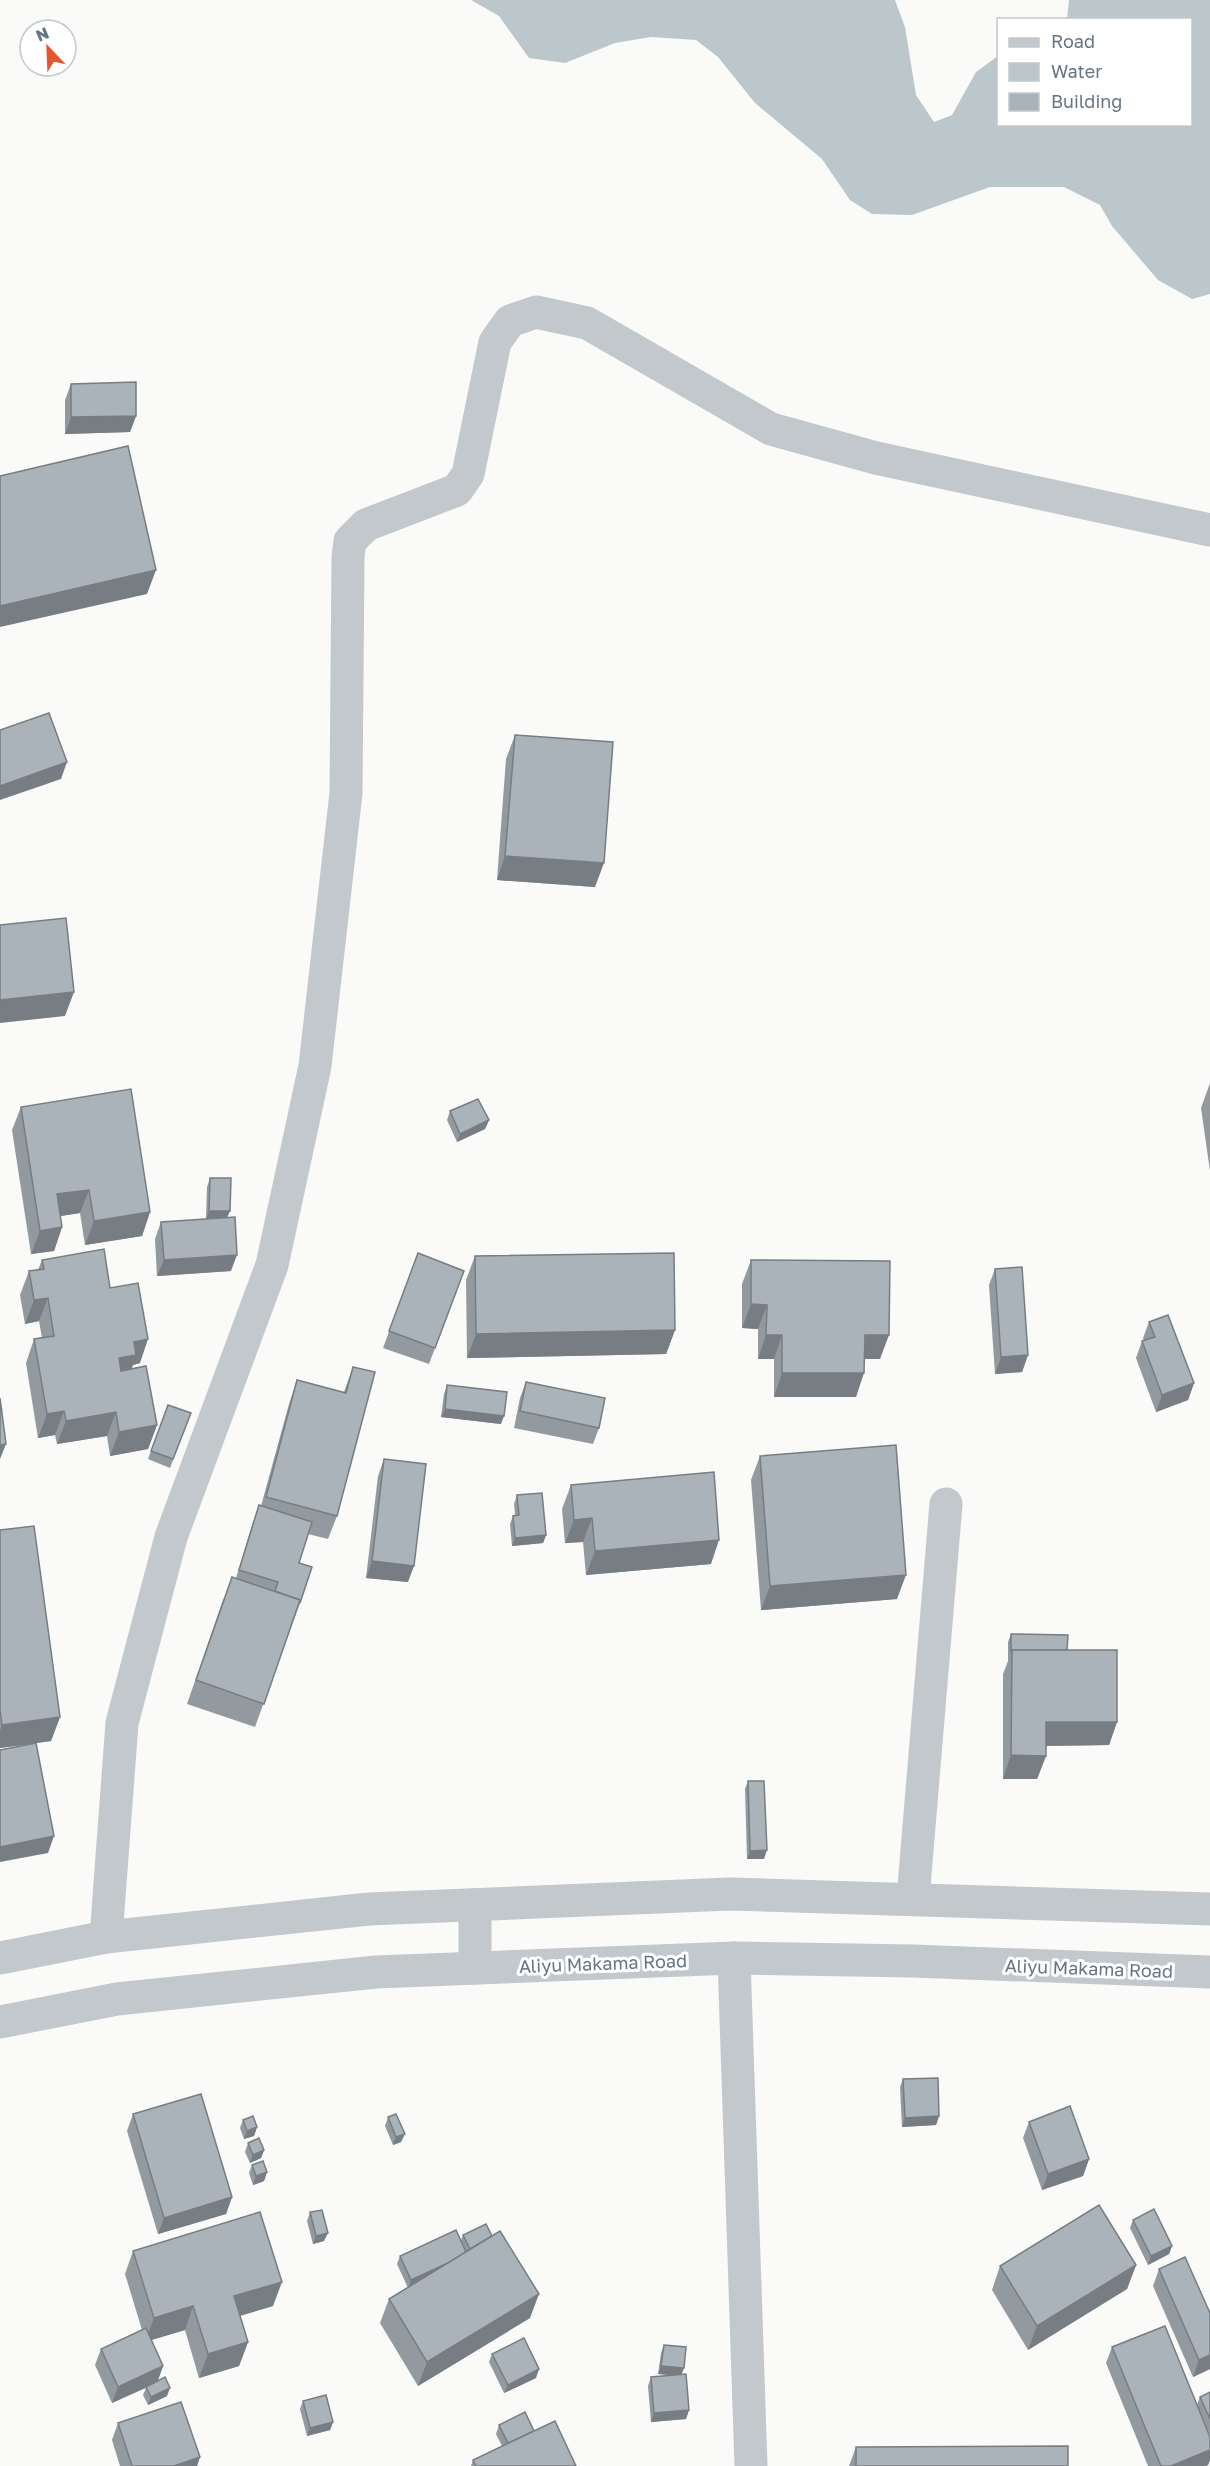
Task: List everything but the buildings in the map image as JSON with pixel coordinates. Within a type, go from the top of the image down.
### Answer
[{"type":"street","points":[[106,1936],[122,1724],[171,1537],[272,1265],[315,1066],[346,793],[350,541],[366,525],[458,490],[468,474],[495,342],[510,321],[536,312],[587,323],[771,429],[876,458],[1210,530]]},
{"type":"street","points":[[913,1898],[946,1504]]},
{"type":"street","points":[[0,1958],[106,1936],[369,1909],[730,1894],[1210,1909]]},
{"type":"street","points":[[475,1905],[475,1968]]},
{"type":"street","points":[[734,1958],[751,2466]]},
{"type":"street","name":"Aliyu Makama Road","points":[[0,2022],[117,1999],[376,1972],[734,1958],[914,1961],[1210,1972]]},
{"type":"water","points":[[471,0],[895,0],[905,27],[916,95],[934,122],[952,115],[976,72],[997,57],[997,126],[1192,126],[1192,18],[1067,18],[1069,0],[1210,0],[1210,294],[1192,299],[1158,280],[1112,226],[1100,205],[1064,187],[990,187],[912,215],[872,214],[850,200],[822,159],[755,103],[718,57],[696,40],[651,37],[615,43],[565,63],[529,58],[499,16]]}]
